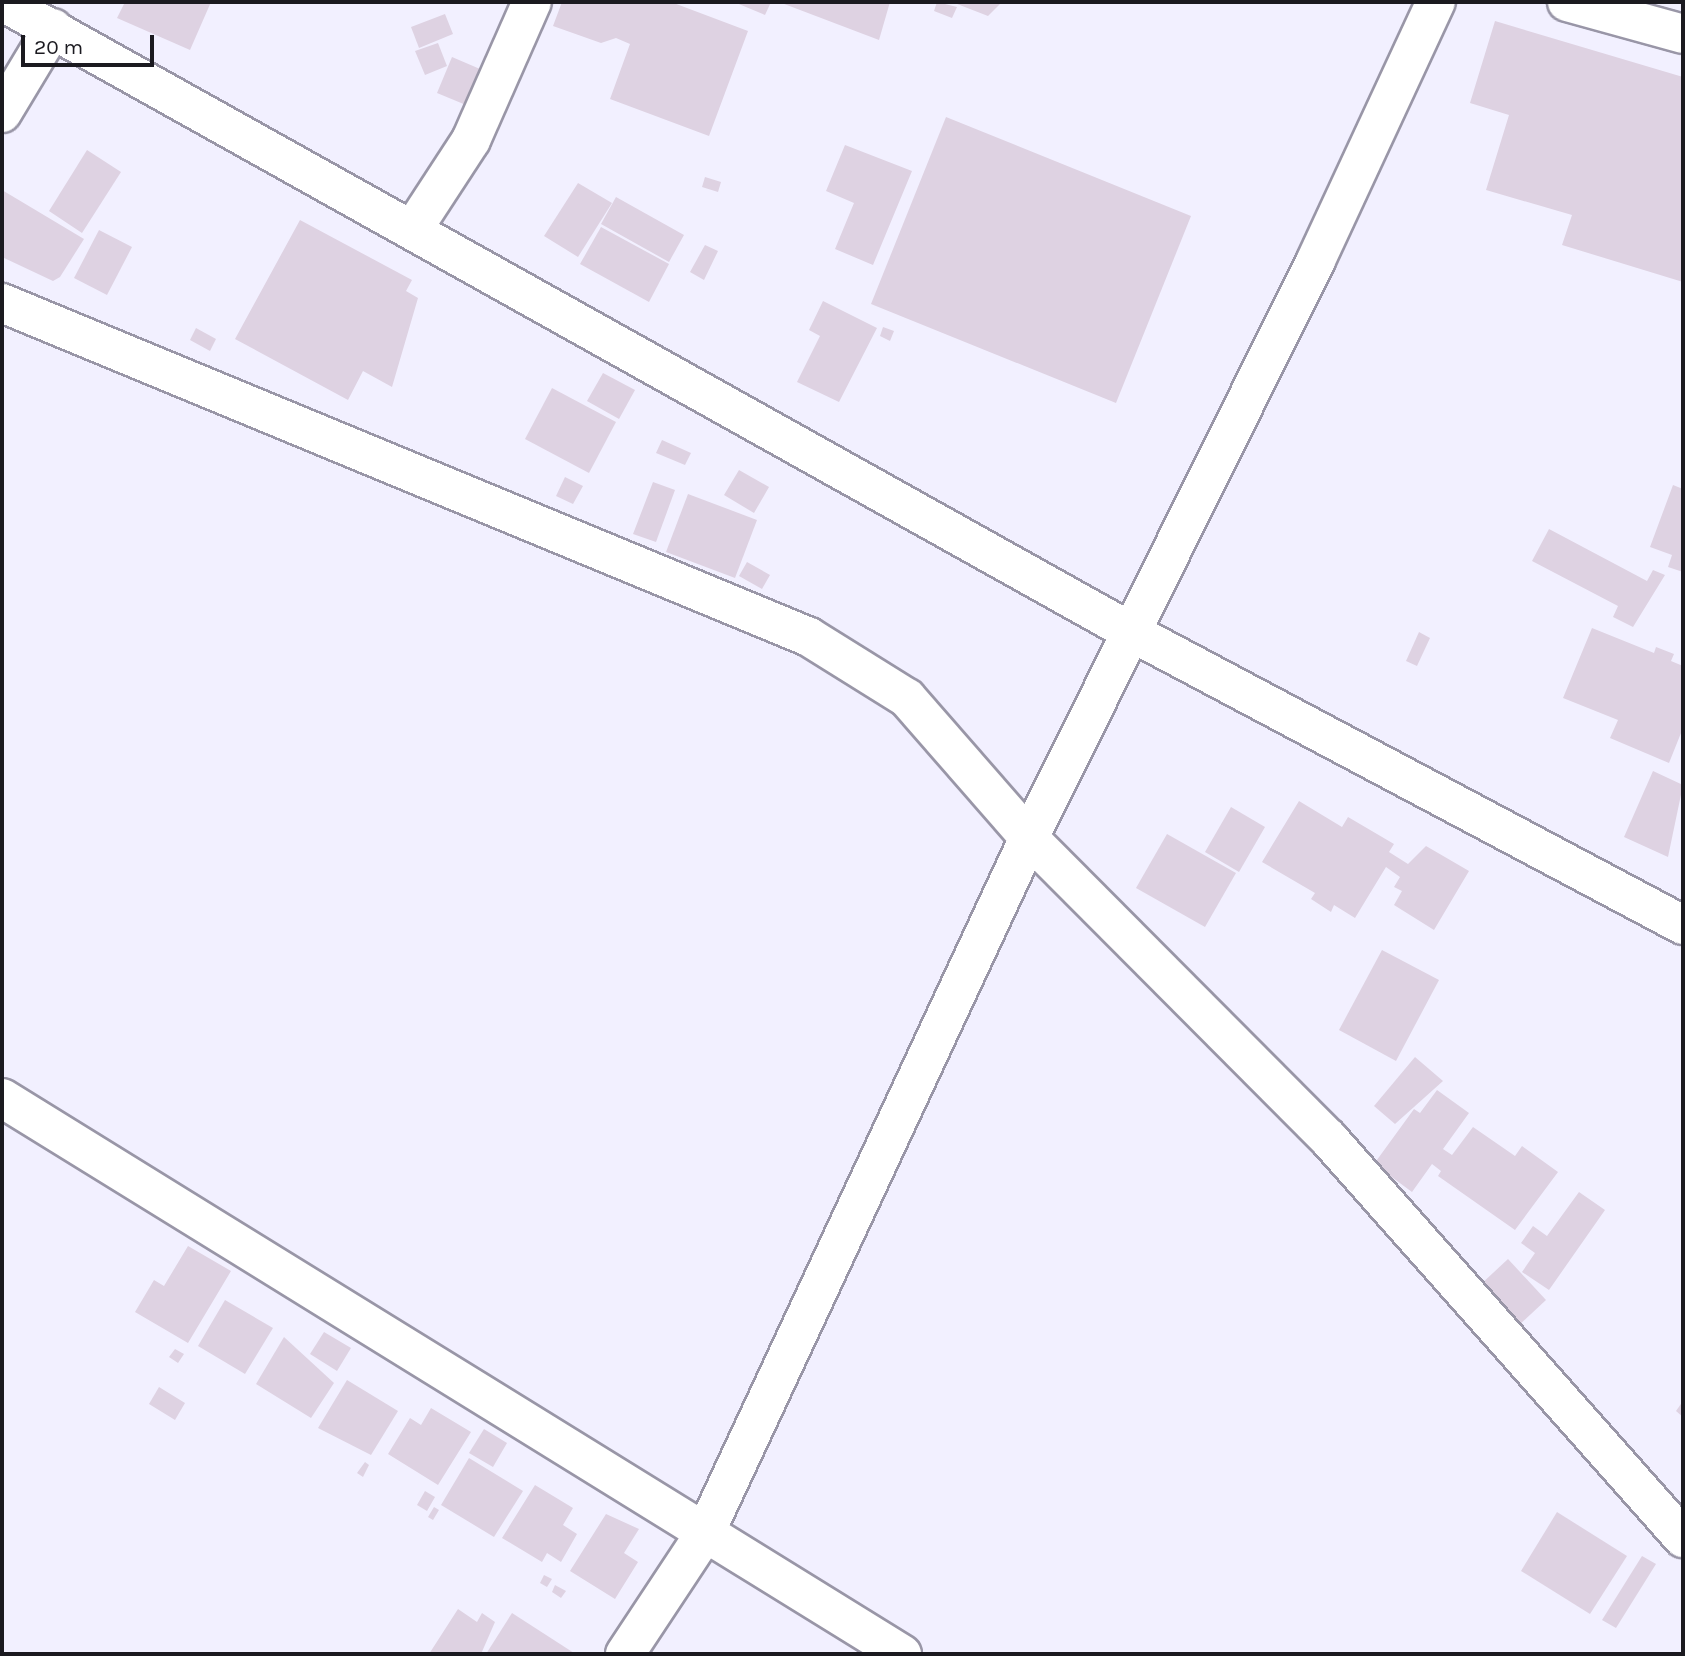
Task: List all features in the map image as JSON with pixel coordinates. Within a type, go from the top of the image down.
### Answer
[{"type":"street","points":[[3,2],[1131,632],[1683,925]]},
{"type":"street","points":[[413,229],[471,141],[532,2]]},
{"type":"street","points":[[625,1654],[705,1533],[1029,838],[1436,2]]},
{"type":"street","points":[[1567,2],[1683,34]]},
{"type":"street","points":[[2,113],[53,28]]},
{"type":"street","points":[[2,303],[809,637],[907,698],[1029,838],[1328,1138],[1683,1538]]},
{"type":"street","points":[[2,1098],[902,1654]]},
{"type":"building","points":[[125,2],[211,2],[190,50],[117,18]]},
{"type":"building","points":[[562,2],[671,2],[748,31],[709,136],[610,99],[630,44],[616,38],[601,43],[553,26]]},
{"type":"building","points":[[734,2],[771,2],[765,15]]},
{"type":"building","points":[[779,2],[890,2],[879,40]]},
{"type":"building","points":[[937,2],[957,7],[952,18],[934,11]]},
{"type":"building","points":[[952,2],[1002,2],[988,16]]},
{"type":"building","points":[[445,14],[453,34],[419,48],[411,27]]},
{"type":"building","points":[[1495,21],[1683,77],[1683,282],[1562,245],[1572,215],[1486,190],[1509,115],[1470,103]]},
{"type":"building","points":[[438,43],[447,66],[425,75],[415,51]]},
{"type":"building","points":[[452,57],[480,69],[466,105],[437,93]]},
{"type":"building","points":[[946,117],[1191,216],[1116,403],[871,304]]},
{"type":"building","points":[[845,145],[912,171],[873,265],[835,249],[854,203],[826,191]]},
{"type":"building","points":[[87,150],[121,172],[82,233],[49,211]]},
{"type":"building","points":[[705,177],[721,182],[718,192],[702,187]]},
{"type":"building","points":[[578,183],[612,203],[578,257],[544,236]]},
{"type":"building","points":[[2,190],[84,239],[60,277],[53,281],[2,257]]},
{"type":"building","points":[[616,197],[684,235],[669,262],[601,224]]},
{"type":"building","points":[[300,220],[412,280],[406,291],[418,298],[392,387],[363,371],[348,400],[235,339]]},
{"type":"building","points":[[601,227],[669,264],[649,302],[580,264]]},
{"type":"building","points":[[99,230],[132,247],[107,295],[74,278]]},
{"type":"building","points":[[705,245],[718,251],[704,280],[690,272]]},
{"type":"building","points":[[823,301],[877,328],[839,402],[797,382],[820,336],[809,330]]},
{"type":"building","points":[[883,327],[894,331],[890,341],[880,336]]},
{"type":"building","points":[[196,328],[216,339],[210,351],[190,340]]},
{"type":"building","points":[[603,373],[635,390],[619,419],[587,401]]},
{"type":"building","points":[[552,388],[616,422],[589,473],[525,439]]},
{"type":"building","points":[[662,440],[691,453],[685,465],[656,453]]},
{"type":"building","points":[[739,470],[769,487],[754,513],[724,495]]},
{"type":"building","points":[[565,477],[583,486],[573,504],[556,496]]},
{"type":"building","points":[[653,482],[675,490],[656,542],[633,534]]},
{"type":"building","points":[[1673,485],[1683,489],[1683,572],[1668,567],[1672,555],[1650,547]]},
{"type":"building","points":[[688,494],[757,520],[735,578],[666,552]]},
{"type":"building","points":[[1549,529],[1647,581],[1653,570],[1665,575],[1633,627],[1613,617],[1618,606],[1532,561]]},
{"type":"building","points":[[747,562],[770,575],[762,589],[739,576]]},
{"type":"building","points":[[1592,628],[1654,653],[1656,647],[1674,654],[1671,661],[1683,666],[1683,728],[1669,763],[1610,738],[1618,720],[1563,698]]},
{"type":"building","points":[[1419,632],[1430,638],[1417,666],[1406,661]]},
{"type":"building","points":[[1653,771],[1683,785],[1668,857],[1624,837]]},
{"type":"building","points":[[1299,801],[1342,827],[1348,817],[1394,844],[1389,852],[1408,864],[1426,846],[1469,871],[1434,930],[1394,905],[1402,891],[1394,887],[1400,877],[1386,867],[1355,918],[1334,905],[1331,912],[1311,899],[1315,893],[1262,862]]},
{"type":"building","points":[[1231,807],[1265,827],[1239,872],[1205,852]]},
{"type":"building","points":[[1167,834],[1236,873],[1205,927],[1136,888]]},
{"type":"building","points":[[1382,950],[1439,980],[1396,1061],[1339,1030]]},
{"type":"building","points":[[1415,1057],[1443,1081],[1395,1124],[1374,1106]]},
{"type":"building","points":[[1437,1090],[1469,1113],[1443,1149],[1452,1155],[1473,1127],[1515,1156],[1522,1146],[1558,1172],[1515,1230],[1438,1176],[1441,1171],[1432,1164],[1412,1192],[1374,1164],[1414,1109],[1420,1113]]},
{"type":"building","points":[[1579,1192],[1605,1210],[1549,1290],[1522,1272],[1535,1253],[1521,1243],[1533,1226],[1547,1236]]},
{"type":"building","points":[[188,1246],[231,1271],[188,1343],[135,1312],[154,1280],[164,1286]]},
{"type":"building","points":[[1508,1259],[1546,1300],[1517,1327],[1479,1286]]},
{"type":"building","points":[[225,1300],[273,1328],[245,1374],[198,1346]]},
{"type":"building","points":[[324,1332],[351,1348],[337,1371],[310,1354]]},
{"type":"building","points":[[284,1337],[334,1383],[311,1418],[256,1384]]},
{"type":"building","points":[[175,1349],[184,1354],[178,1363],[169,1357]]},
{"type":"building","points":[[347,1380],[398,1411],[371,1455],[318,1428]]},
{"type":"building","points":[[159,1387],[185,1403],[175,1420],[149,1404]]},
{"type":"building","points":[[1683,1401],[1683,1417],[1676,1411]]},
{"type":"building","points":[[431,1408],[471,1432],[438,1485],[388,1454],[410,1418],[421,1425]]},
{"type":"building","points":[[484,1429],[507,1443],[493,1467],[469,1453]]},
{"type":"building","points":[[469,1458],[523,1491],[494,1537],[441,1505]]},
{"type":"building","points":[[365,1462],[369,1465],[363,1477],[357,1473]]},
{"type":"building","points":[[535,1485],[573,1508],[563,1525],[577,1534],[561,1562],[547,1553],[542,1562],[502,1538]]},
{"type":"building","points":[[425,1491],[435,1497],[427,1511],[417,1505]]},
{"type":"building","points":[[434,1507],[439,1510],[433,1520],[428,1517]]},
{"type":"building","points":[[1557,1512],[1627,1556],[1590,1614],[1521,1571]]},
{"type":"building","points":[[606,1514],[639,1529],[624,1553],[638,1562],[615,1599],[570,1571]]},
{"type":"building","points":[[1642,1556],[1656,1564],[1616,1628],[1602,1620]]},
{"type":"building","points":[[544,1575],[552,1579],[547,1587],[540,1583]]},
{"type":"building","points":[[555,1585],[566,1591],[561,1598],[552,1592]]},
{"type":"building","points":[[458,1609],[477,1622],[482,1613],[495,1622],[481,1654],[429,1654]]},
{"type":"building","points":[[512,1613],[574,1653],[486,1654]]}]
